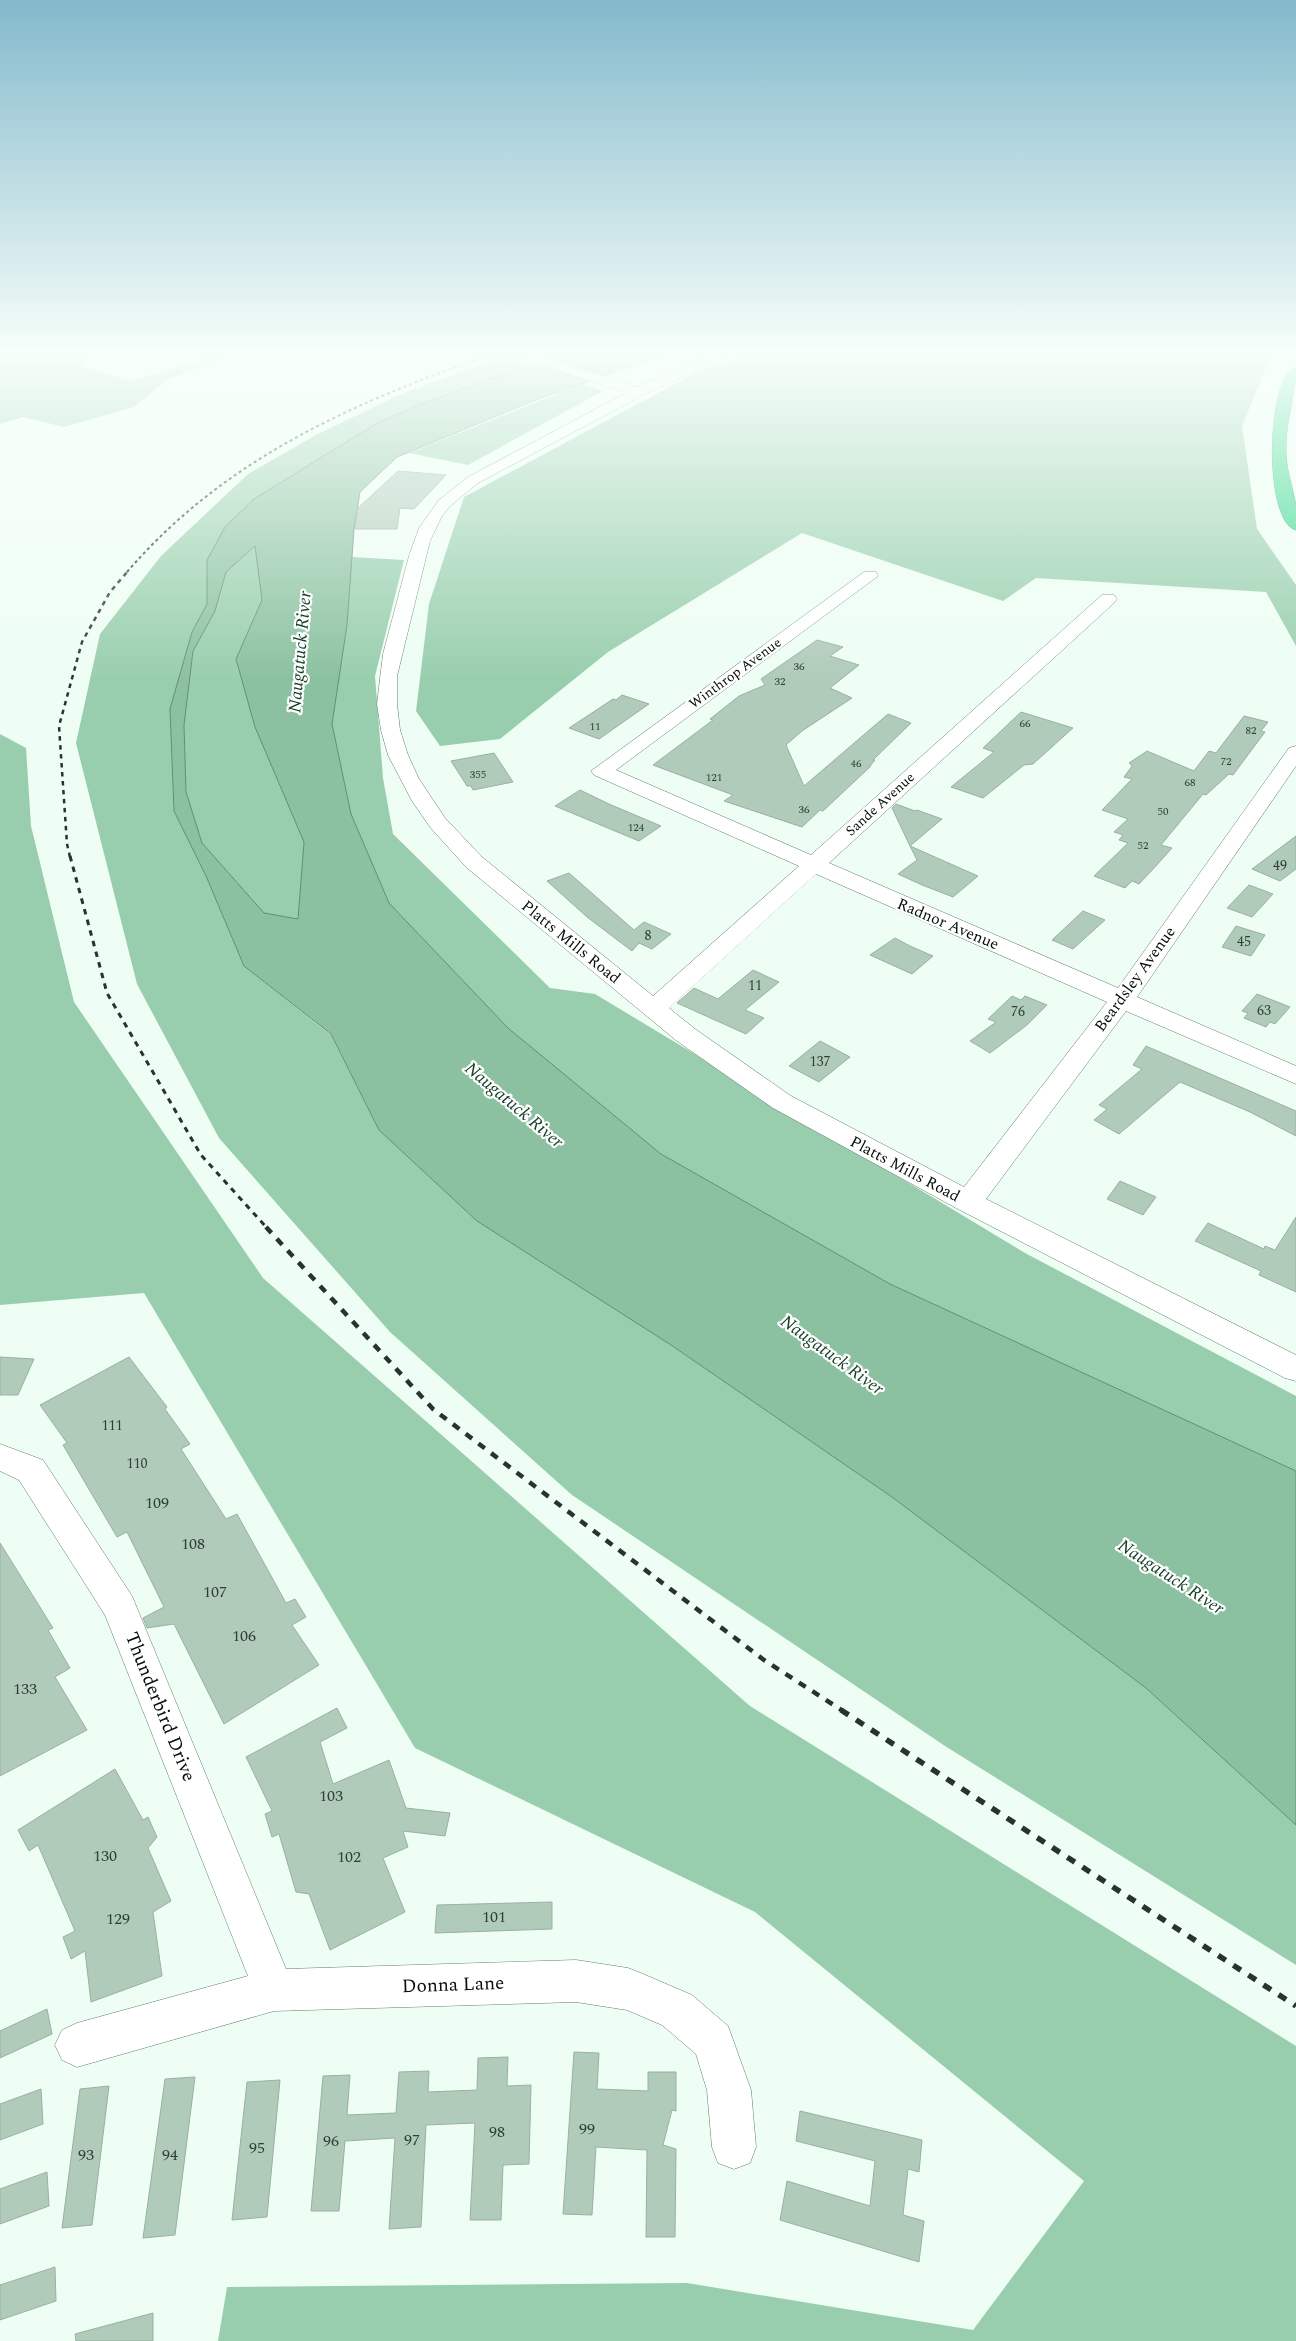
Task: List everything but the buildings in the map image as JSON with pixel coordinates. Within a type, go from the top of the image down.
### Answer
[{"type":"highway","points":[[1280,462],[1281,476],[1296,525]]},
{"type":"street","name":"Platts Mills Road","points":[[506,462],[473,480],[450,496],[427,526],[417,549],[391,657],[387,708],[390,726],[406,771],[423,806],[435,822],[474,862],[653,1009],[717,1058],[782,1102],[968,1202],[1296,1369]]},
{"type":"street","name":"Winthrop Avenue","points":[[600,771],[870,576]]},
{"type":"street","name":"Sande Avenue","points":[[653,1009],[1108,599]]},
{"type":"street","name":"Beardsley Avenue","points":[[968,1202],[1122,1000],[1296,752]]},
{"type":"street","name":"Radnor Avenue","points":[[600,771],[1296,1076]]},
{"type":"street","name":"Thunderbird Drive","points":[[0,1457],[31,1470],[120,1607],[274,1990]]},
{"type":"street","name":"Donna Lane","points":[[76,2045],[274,1990],[576,1981],[628,1989],[677,2010],[712,2041],[729,2090],[734,2147]]},
{"type":"shaded area","points":[[268,462],[314,462],[254,499],[207,560],[207,604],[192,632],[170,709],[174,811],[206,876],[244,966],[331,1035],[379,1130],[477,1221],[662,1339],[892,1497],[1146,1688],[1296,1825],[1296,1965],[945,1746],[572,1495],[390,1332],[219,1138],[137,984],[76,743],[100,634],[161,556],[248,474]]},
{"type":"shaded area","points":[[454,462],[473,462],[468,465]]},
{"type":"shaded area","points":[[529,462],[1247,462],[1257,529],[1296,585],[1296,646],[1266,592],[1036,578],[1003,601],[802,533],[608,652],[500,739],[440,746],[416,711],[429,604],[464,497]]},
{"type":"shaded area","points":[[256,545],[262,600],[236,659],[255,727],[304,842],[298,919],[264,913],[202,843],[186,792],[184,725],[193,651],[215,611],[226,572]]},
{"type":"shaded area","points":[[352,557],[404,560],[375,676],[383,778],[393,834],[550,988],[595,994],[1025,1253],[1296,1396],[1296,1471],[890,1284],[661,1154],[508,1028],[389,903],[351,814],[332,724],[347,625]]},
{"type":"shaded area","points":[[0,734],[26,748],[31,826],[74,1002],[263,1278],[750,1706],[1296,2046],[1296,2341],[218,2341],[227,2287],[687,2283],[973,2330],[1084,2181],[755,1912],[415,1748],[144,1293],[0,1305]]},
{"type":"water","name":"Naugatuck River","points":[[314,462],[391,462],[360,492],[354,529],[347,625],[332,724],[351,814],[389,903],[508,1028],[661,1154],[890,1284],[1296,1471],[1296,1825],[1146,1688],[892,1497],[671,1345],[477,1221],[379,1130],[331,1034],[244,966],[206,876],[174,811],[170,709],[192,632],[207,604],[207,560],[225,527],[254,499]],"holes":[[[255,546],[262,600],[236,659],[255,727],[304,842],[298,919],[264,913],[202,843],[186,792],[184,725],[193,651],[215,611],[226,572]]]},
{"type":"railway","points":[[127,572],[165,532],[207,496],[255,462]]},
{"type":"railway","points":[[70,857],[67,844],[59,726],[82,642],[110,592],[128,571]]},
{"type":"railway","points":[[70,856],[107,993],[201,1155],[267,1228]]},
{"type":"railway","points":[[266,1227],[433,1409],[764,1660],[843,1711]]},
{"type":"railway","points":[[841,1710],[1296,2006]]}]
